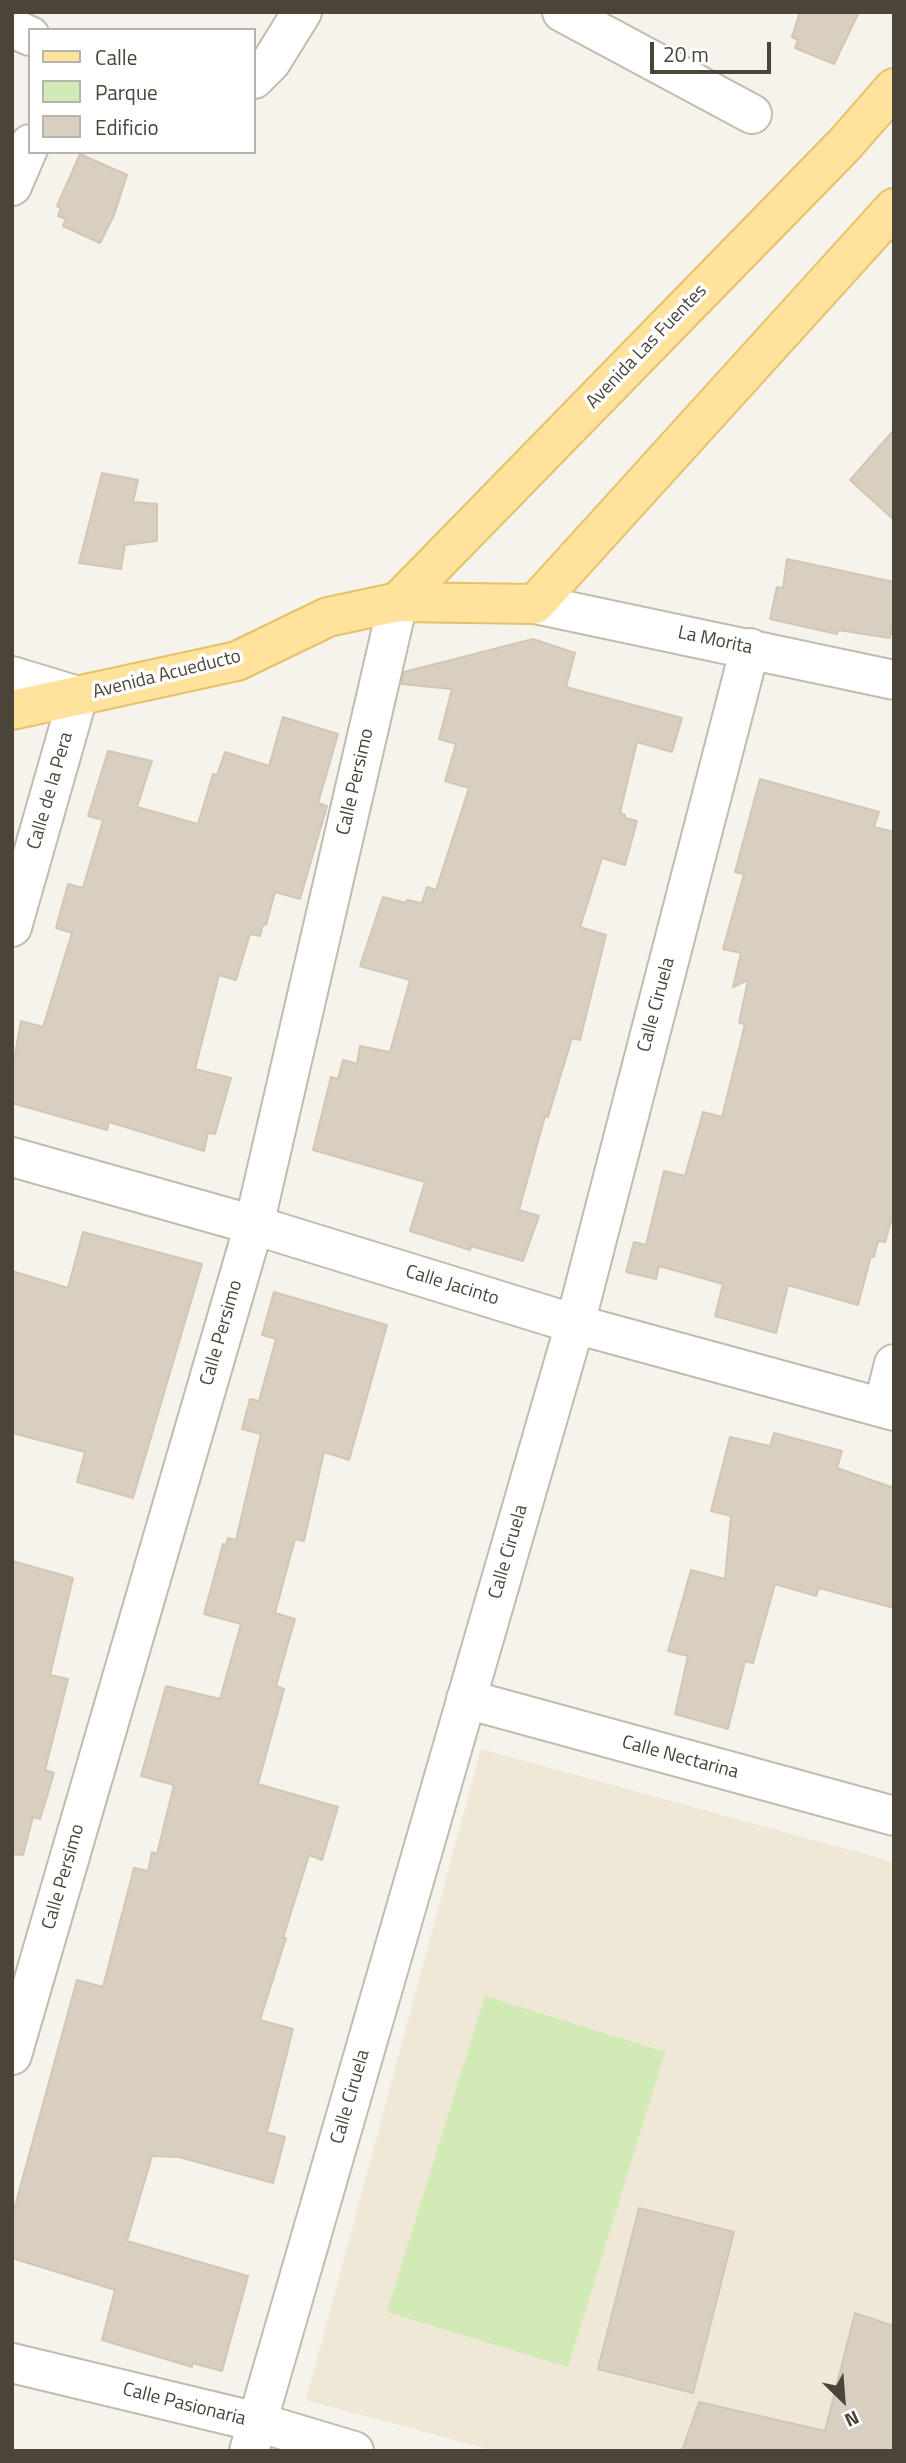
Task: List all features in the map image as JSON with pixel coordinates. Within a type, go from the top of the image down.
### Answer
[{"type":"main road","name":"Avenida Las Fuentes","points":[[398,602],[845,144],[894,88]]},
{"type":"main road","points":[[536,604],[894,208]]},
{"type":"main road","name":"Avenida Acueducto","points":[[12,710],[237,661],[328,617],[398,602],[536,604]]},
{"type":"street","points":[[256,77],[271,62],[302,12]]},
{"type":"street","points":[[562,12],[752,114]]},
{"type":"street","points":[[12,27],[28,35]]},
{"type":"street","points":[[12,186],[28,149]]},
{"type":"street","name":"Calle Persimo","points":[[12,2055],[254,1225],[398,602]]},
{"type":"street","name":"La Morita","points":[[536,604],[894,680]]},
{"type":"street","name":"Calle Ciruela","points":[[253,2437],[575,1324],[750,648]]},
{"type":"street","points":[[12,676],[78,696]]},
{"type":"street","name":"Calle de la Pera","points":[[12,927],[78,696]]},
{"type":"street","name":"Calle Jacinto","points":[[12,1157],[254,1225],[575,1324],[888,1409]]},
{"type":"street","points":[[888,1409],[894,1364]]},
{"type":"street","name":"Calle Nectarina","points":[[466,1699],[894,1816]]},
{"type":"street","name":"Calle Pasionaria","points":[[12,2364],[253,2437],[354,2451]]},
{"type":"shaded area","points":[[481,1749],[894,1862],[894,2451],[495,2451],[306,2400]]},
{"type":"green space","points":[[485,1996],[665,2052],[568,2367],[387,2312]]},
{"type":"building","points":[[800,12],[859,12],[834,64],[795,48],[798,40],[792,37]]},
{"type":"building","points":[[80,154],[127,175],[114,215],[100,243],[63,226],[66,219],[58,216],[61,208],[57,206]]},
{"type":"building","points":[[894,430],[894,520],[850,480]]},
{"type":"building","points":[[102,473],[138,480],[133,502],[157,504],[157,541],[125,545],[121,569],[79,563]]},
{"type":"building","points":[[787,559],[894,582],[894,618],[890,638],[838,630],[837,634],[770,619],[777,587],[783,588]]},
{"type":"building","points":[[533,639],[575,653],[566,687],[682,718],[672,752],[637,742],[620,813],[625,815],[625,818],[637,821],[625,865],[602,858],[580,927],[606,935],[580,1040],[572,1038],[548,1117],[545,1116],[519,1210],[539,1216],[523,1261],[471,1246],[470,1250],[410,1231],[425,1182],[313,1150],[331,1077],[338,1079],[343,1060],[357,1064],[360,1046],[390,1052],[410,980],[360,966],[383,897],[406,903],[407,900],[422,903],[427,887],[436,890],[469,788],[445,781],[456,744],[439,739],[452,689],[401,684],[404,672]]},
{"type":"building","points":[[283,717],[338,734],[318,803],[327,806],[300,899],[275,892],[266,925],[263,924],[260,936],[250,934],[236,980],[219,975],[195,1069],[231,1078],[215,1134],[208,1133],[204,1151],[109,1122],[107,1130],[12,1103],[12,1072],[21,1021],[43,1027],[72,933],[56,928],[68,884],[83,888],[103,820],[88,816],[108,751],[152,761],[137,807],[198,824],[213,774],[217,775],[225,752],[269,766]]},
{"type":"building","points":[[760,779],[879,812],[874,827],[894,832],[894,1211],[885,1242],[878,1241],[874,1257],[871,1256],[858,1305],[788,1285],[776,1333],[715,1316],[723,1284],[659,1266],[656,1279],[626,1272],[634,1242],[646,1245],[664,1171],[685,1176],[703,1112],[722,1117],[745,1024],[739,1023],[748,980],[733,987],[741,953],[723,949],[744,874],[735,872]]},
{"type":"building","points":[[83,1232],[202,1264],[133,1498],[77,1482],[85,1452],[12,1433],[12,1271],[68,1288]]},
{"type":"building","points":[[274,1292],[387,1325],[349,1460],[324,1452],[304,1541],[295,1539],[275,1613],[295,1619],[276,1686],[284,1689],[258,1784],[338,1807],[322,1860],[309,1855],[260,2020],[293,2029],[267,2132],[285,2137],[273,2183],[179,2157],[152,2156],[127,2241],[248,2276],[222,2371],[192,2363],[192,2367],[102,2340],[115,2290],[12,2258],[12,2217],[77,1980],[103,1987],[134,1868],[148,1871],[152,1852],[157,1854],[174,1785],[141,1776],[166,1686],[220,1699],[241,1624],[204,1614],[223,1544],[226,1545],[228,1538],[236,1540],[261,1434],[242,1429],[250,1399],[259,1401],[276,1339],[262,1335]]},
{"type":"building","points":[[774,1433],[842,1451],[837,1468],[894,1488],[894,1608],[819,1588],[816,1596],[775,1584],[753,1663],[745,1661],[728,1729],[675,1714],[688,1656],[668,1651],[691,1570],[725,1579],[731,1516],[711,1511],[730,1437],[770,1446]]},
{"type":"building","points":[[12,1561],[73,1578],[50,1675],[68,1679],[45,1770],[54,1773],[40,1819],[33,1817],[23,1855],[12,1854]]},
{"type":"building","points":[[639,2208],[734,2232],[693,2393],[598,2369]]},
{"type":"building","points":[[855,2313],[894,2326],[894,2451],[682,2451],[699,2402],[825,2431]]}]
